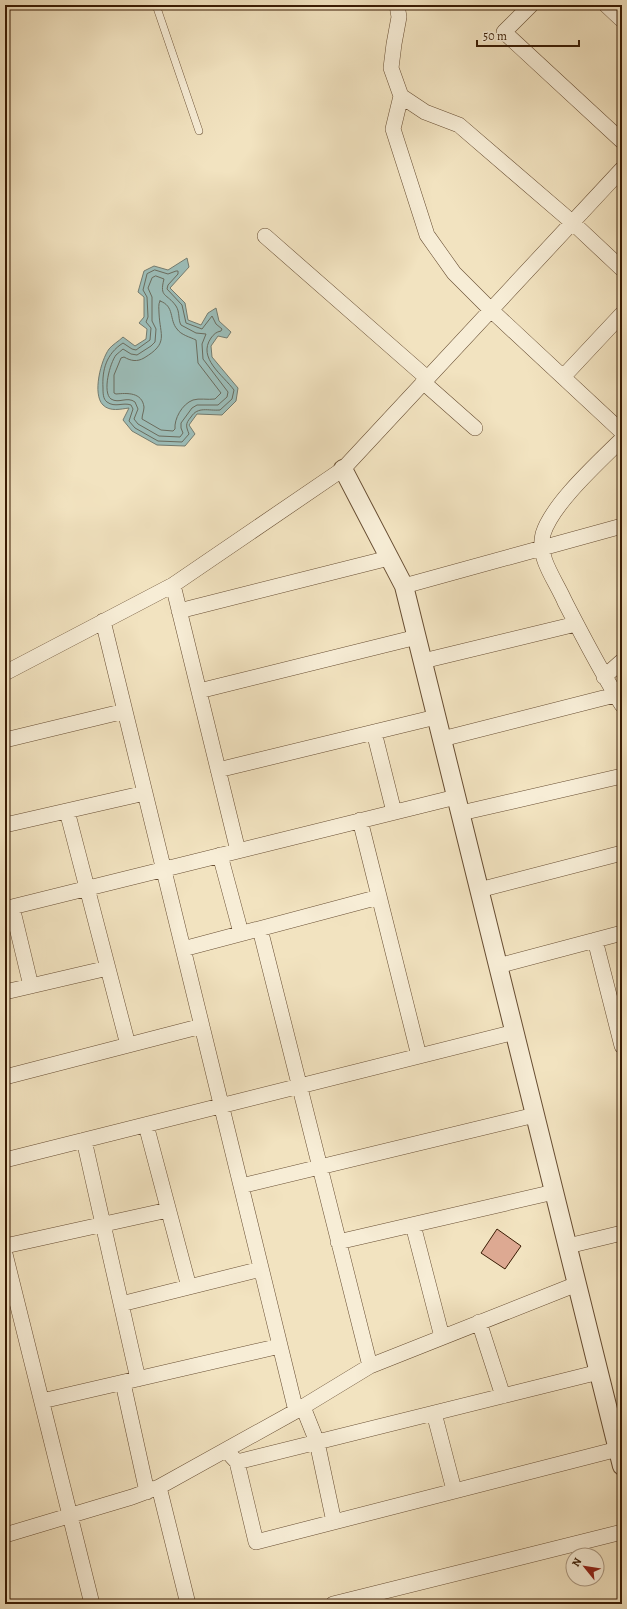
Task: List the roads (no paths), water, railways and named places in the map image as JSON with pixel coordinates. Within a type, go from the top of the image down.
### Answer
[{"type":"street","points":[[397,5],[399,17],[391,68],[401,96],[393,129],[428,235],[454,273],[491,310],[622,432]]},
{"type":"street","points":[[531,5],[504,32],[622,141]]},
{"type":"street","points":[[606,5],[622,20]]},
{"type":"street","points":[[401,96],[425,112],[459,125],[573,223],[622,269]]},
{"type":"street","points":[[5,673],[173,585],[343,469],[622,169]]},
{"type":"street","points":[[265,236],[425,380],[475,428]]},
{"type":"street","points":[[563,377],[622,314]]},
{"type":"street","points":[[442,739],[619,700],[604,677],[576,624],[545,561],[542,547],[543,535],[558,508],[622,439]]},
{"type":"street","points":[[226,1450],[236,1462],[256,1542],[454,1490],[620,1458],[404,586],[343,469]]},
{"type":"street","points":[[404,586],[622,526]]},
{"type":"street","points":[[179,611],[389,558]]},
{"type":"street","points":[[173,585],[238,851]]},
{"type":"street","points":[[103,622],[280,1346],[300,1409],[317,1442],[334,1522]]},
{"type":"street","points":[[423,661],[576,624]]},
{"type":"street","points":[[199,691],[417,637]]},
{"type":"street","points":[[604,677],[622,661]]},
{"type":"street","points":[[5,740],[125,711]]},
{"type":"street","points":[[218,770],[436,717]]},
{"type":"street","points":[[374,732],[394,812]]},
{"type":"street","points":[[30,986],[12,907],[394,812],[458,805],[622,776]]},
{"type":"street","points":[[5,825],[145,793]]},
{"type":"street","points":[[67,811],[128,1045]]},
{"type":"street","points":[[360,820],[419,1056]]},
{"type":"street","points":[[479,890],[622,853]]},
{"type":"street","points":[[220,855],[242,933]]},
{"type":"street","points":[[183,949],[379,897]]},
{"type":"street","points":[[260,929],[370,1366]]},
{"type":"street","points":[[498,966],[622,933]]},
{"type":"street","points":[[595,940],[618,1013],[622,1046]]},
{"type":"street","points":[[5,992],[108,968]]},
{"type":"street","points":[[5,1077],[202,1026]]},
{"type":"street","points":[[5,1160],[515,1032]]},
{"type":"street","points":[[241,1186],[535,1115]]},
{"type":"street","points":[[146,1125],[188,1287]]},
{"type":"street","points":[[84,1140],[138,1379]]},
{"type":"street","points":[[338,1242],[554,1192]]},
{"type":"street","points":[[5,1246],[168,1210]]},
{"type":"street","points":[[413,1225],[442,1337]]},
{"type":"street","points":[[568,1246],[622,1233]]},
{"type":"street","points":[[5,1254],[92,1604]]},
{"type":"street","points":[[121,1304],[262,1269]]},
{"type":"street","points":[[5,1534],[70,1516],[153,1489],[300,1409],[370,1366],[577,1284]]},
{"type":"street","points":[[479,1322],[503,1396]]},
{"type":"street","points":[[42,1401],[280,1346]]},
{"type":"street","points":[[236,1462],[599,1372]]},
{"type":"street","points":[[123,1383],[188,1604]]},
{"type":"street","points":[[434,1413],[454,1490]]},
{"type":"street","points":[[333,1604],[388,1597],[622,1532]]},
{"type":"lane","points":[[156,5],[199,131]]},
{"type":"water","points":[[187,258],[189,267],[170,288],[185,303],[188,320],[201,325],[208,313],[216,308],[219,321],[231,332],[227,338],[218,336],[211,346],[212,357],[238,388],[236,401],[222,415],[197,414],[189,425],[195,434],[185,446],[157,445],[132,431],[123,420],[129,408],[109,409],[103,405],[98,393],[99,377],[106,354],[114,344],[123,337],[135,346],[146,339],[147,329],[139,323],[144,317],[144,297],[138,292],[144,271],[154,266],[168,270]]}]
